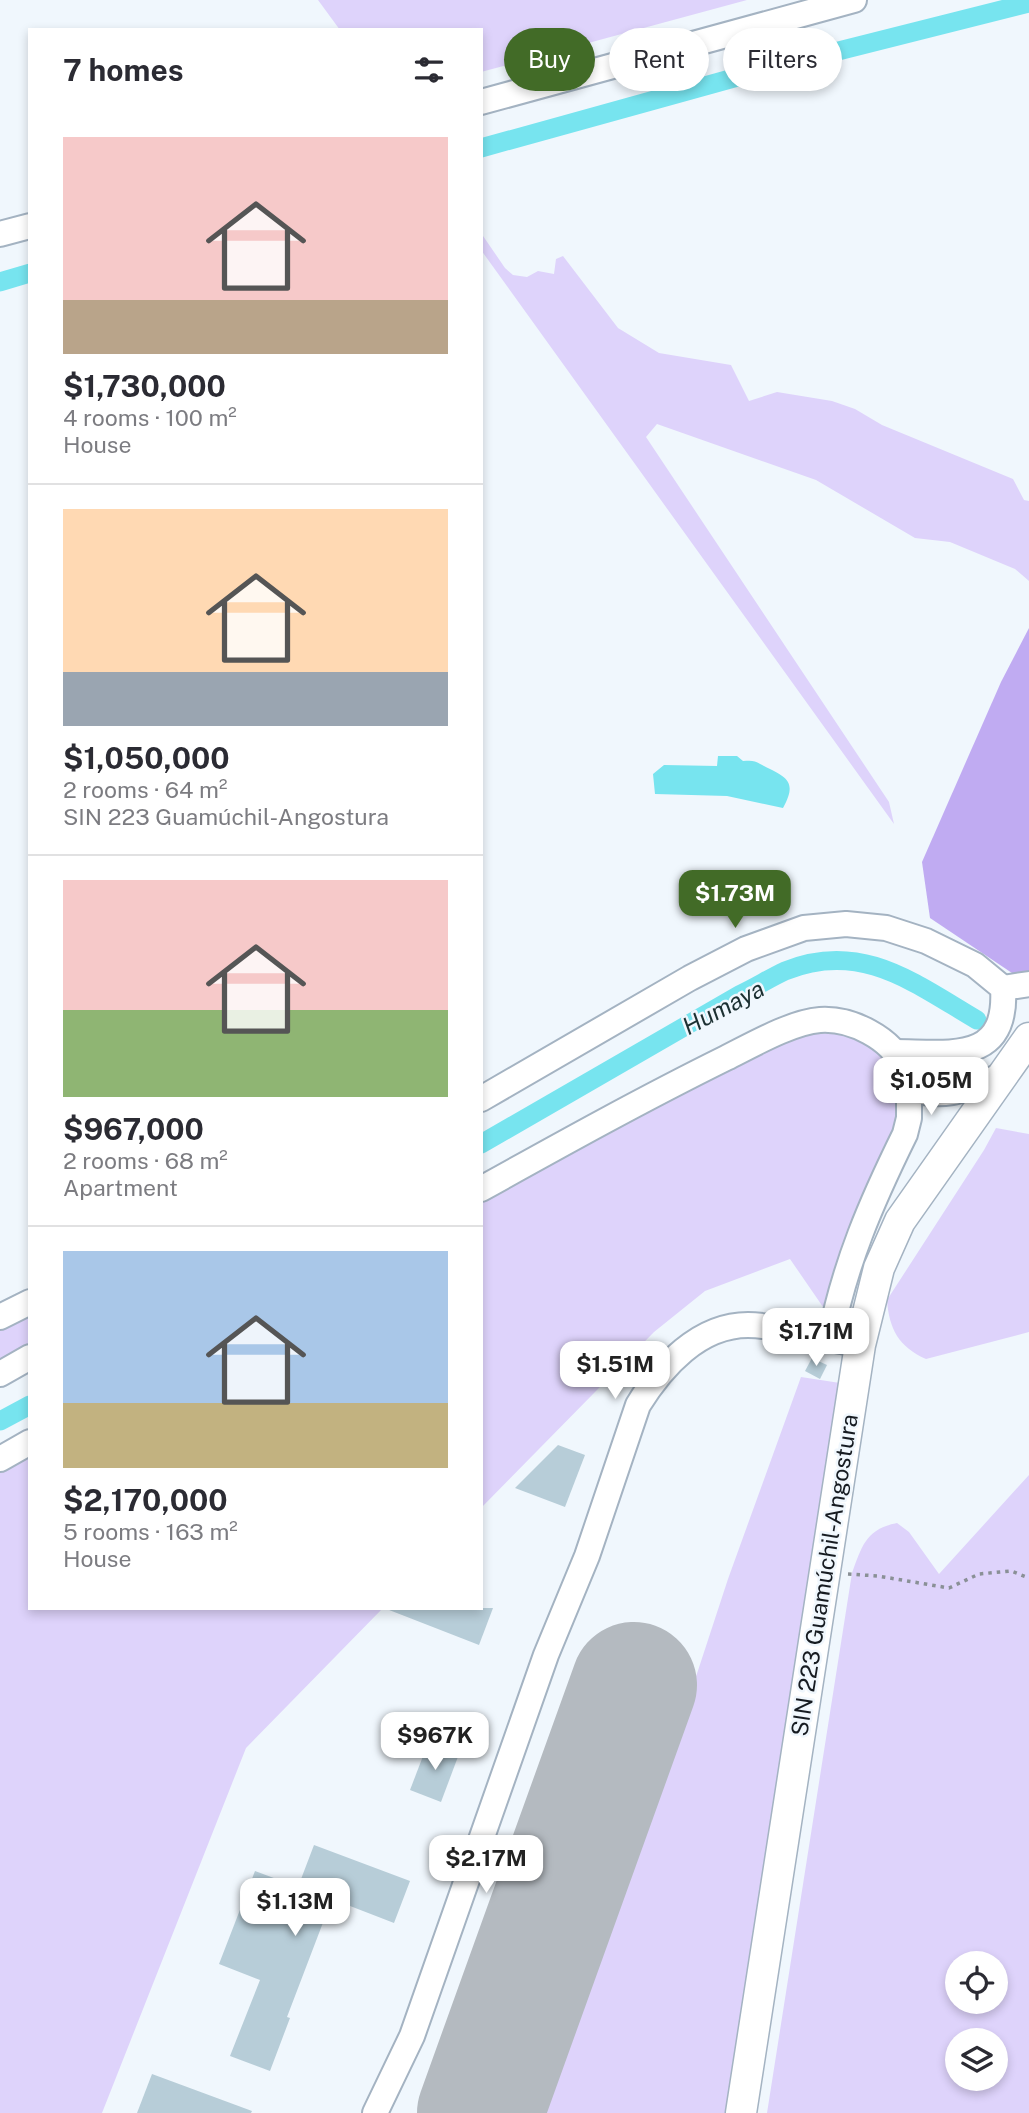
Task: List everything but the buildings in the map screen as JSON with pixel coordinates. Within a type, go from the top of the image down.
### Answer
[{"type":"main road","name":"SIN 223 Guamúchil-Angostura","points":[[741,2113],[860,1345],[879,1268],[900,1222],[1029,1038]]},
{"type":"street","points":[[483,101],[854,0]]},
{"type":"street","points":[[0,234],[28,227]]},
{"type":"street","points":[[483,1098],[690,978],[746,950],[804,928],[846,923],[896,931],[926,941],[975,965],[1003,988],[1029,984]]},
{"type":"street","points":[[894,1052],[954,1052],[975,1049],[991,1039],[1002,1021],[1003,988]]},
{"type":"street","points":[[483,1188],[673,1084],[799,1025],[816,1020],[829,1020],[856,1026],[872,1034],[894,1052],[903,1068],[909,1089],[909,1118],[905,1134],[858,1237],[846,1270],[830,1339]]},
{"type":"street","points":[[909,1089],[929,1095],[945,1094],[1006,1074]]},
{"type":"street","points":[[0,1317],[28,1303]]},
{"type":"street","points":[[375,2113],[412,2036],[545,1655],[587,1556],[638,1405],[670,1363],[712,1332],[746,1325],[763,1326],[860,1345]]},
{"type":"street","points":[[0,1374],[28,1358]]},
{"type":"street","points":[[0,1459],[28,1443]]},
{"type":"path","points":[[825,1573],[878,1576],[949,1588],[979,1574],[1011,1571],[1029,1578]]},
{"type":"shaded area","points":[[318,0],[747,0],[644,28],[609,28],[609,37],[595,41],[595,28],[504,28],[504,66],[483,71],[483,28],[339,28]]},
{"type":"shaded area","points":[[483,236],[513,275],[527,277],[538,271],[554,274],[556,259],[563,256],[618,328],[659,353],[731,365],[749,401],[777,392],[832,401],[855,409],[882,425],[1013,479],[1024,500],[1029,501],[1029,581],[1015,569],[950,542],[915,538],[816,480],[657,424],[646,437],[889,802],[894,824],[483,253]]},
{"type":"shaded area","points":[[1029,628],[1029,973],[1012,973],[930,918],[922,862],[1001,682]]},
{"type":"shaded area","points":[[816,1017],[900,1049],[914,1115],[832,1320],[790,1259],[705,1291],[654,1332],[483,1506],[483,1188]]},
{"type":"shaded area","points":[[996,1128],[1029,1134],[1029,1332],[926,1359],[909,1349],[897,1336],[890,1320],[887,1300]]},
{"type":"shaded area","points":[[28,1296],[28,1344],[0,1360],[0,1308]]},
{"type":"shaded area","points":[[801,1377],[840,1383],[725,2113],[504,2113],[654,1692],[688,1701],[728,1579]]},
{"type":"shaded area","points":[[28,1445],[28,1610],[381,1610],[246,1748],[102,2113],[0,2113],[0,1462]]},
{"type":"shaded area","points":[[1029,1475],[1029,2113],[767,2113],[852,1573],[862,1547],[872,1534],[897,1523],[909,1532],[939,1574]]},
{"type":"water","points":[[718,756],[737,756],[743,761],[754,761],[784,777],[789,792],[783,808],[727,796],[655,794],[653,774],[664,765],[717,766]]},
{"type":"waterway","points":[[483,147],[759,71],[1029,3]]},
{"type":"waterway","points":[[0,282],[28,274]]},
{"type":"waterway","name":"Humaya","points":[[483,1143],[741,994],[785,971],[812,963],[838,960],[863,963],[886,970],[931,992],[977,1020]]},
{"type":"waterway","name":"Humaya","points":[[0,1421],[28,1406]]},
{"type":"runway","points":[[480,2113],[634,1685]]}]
